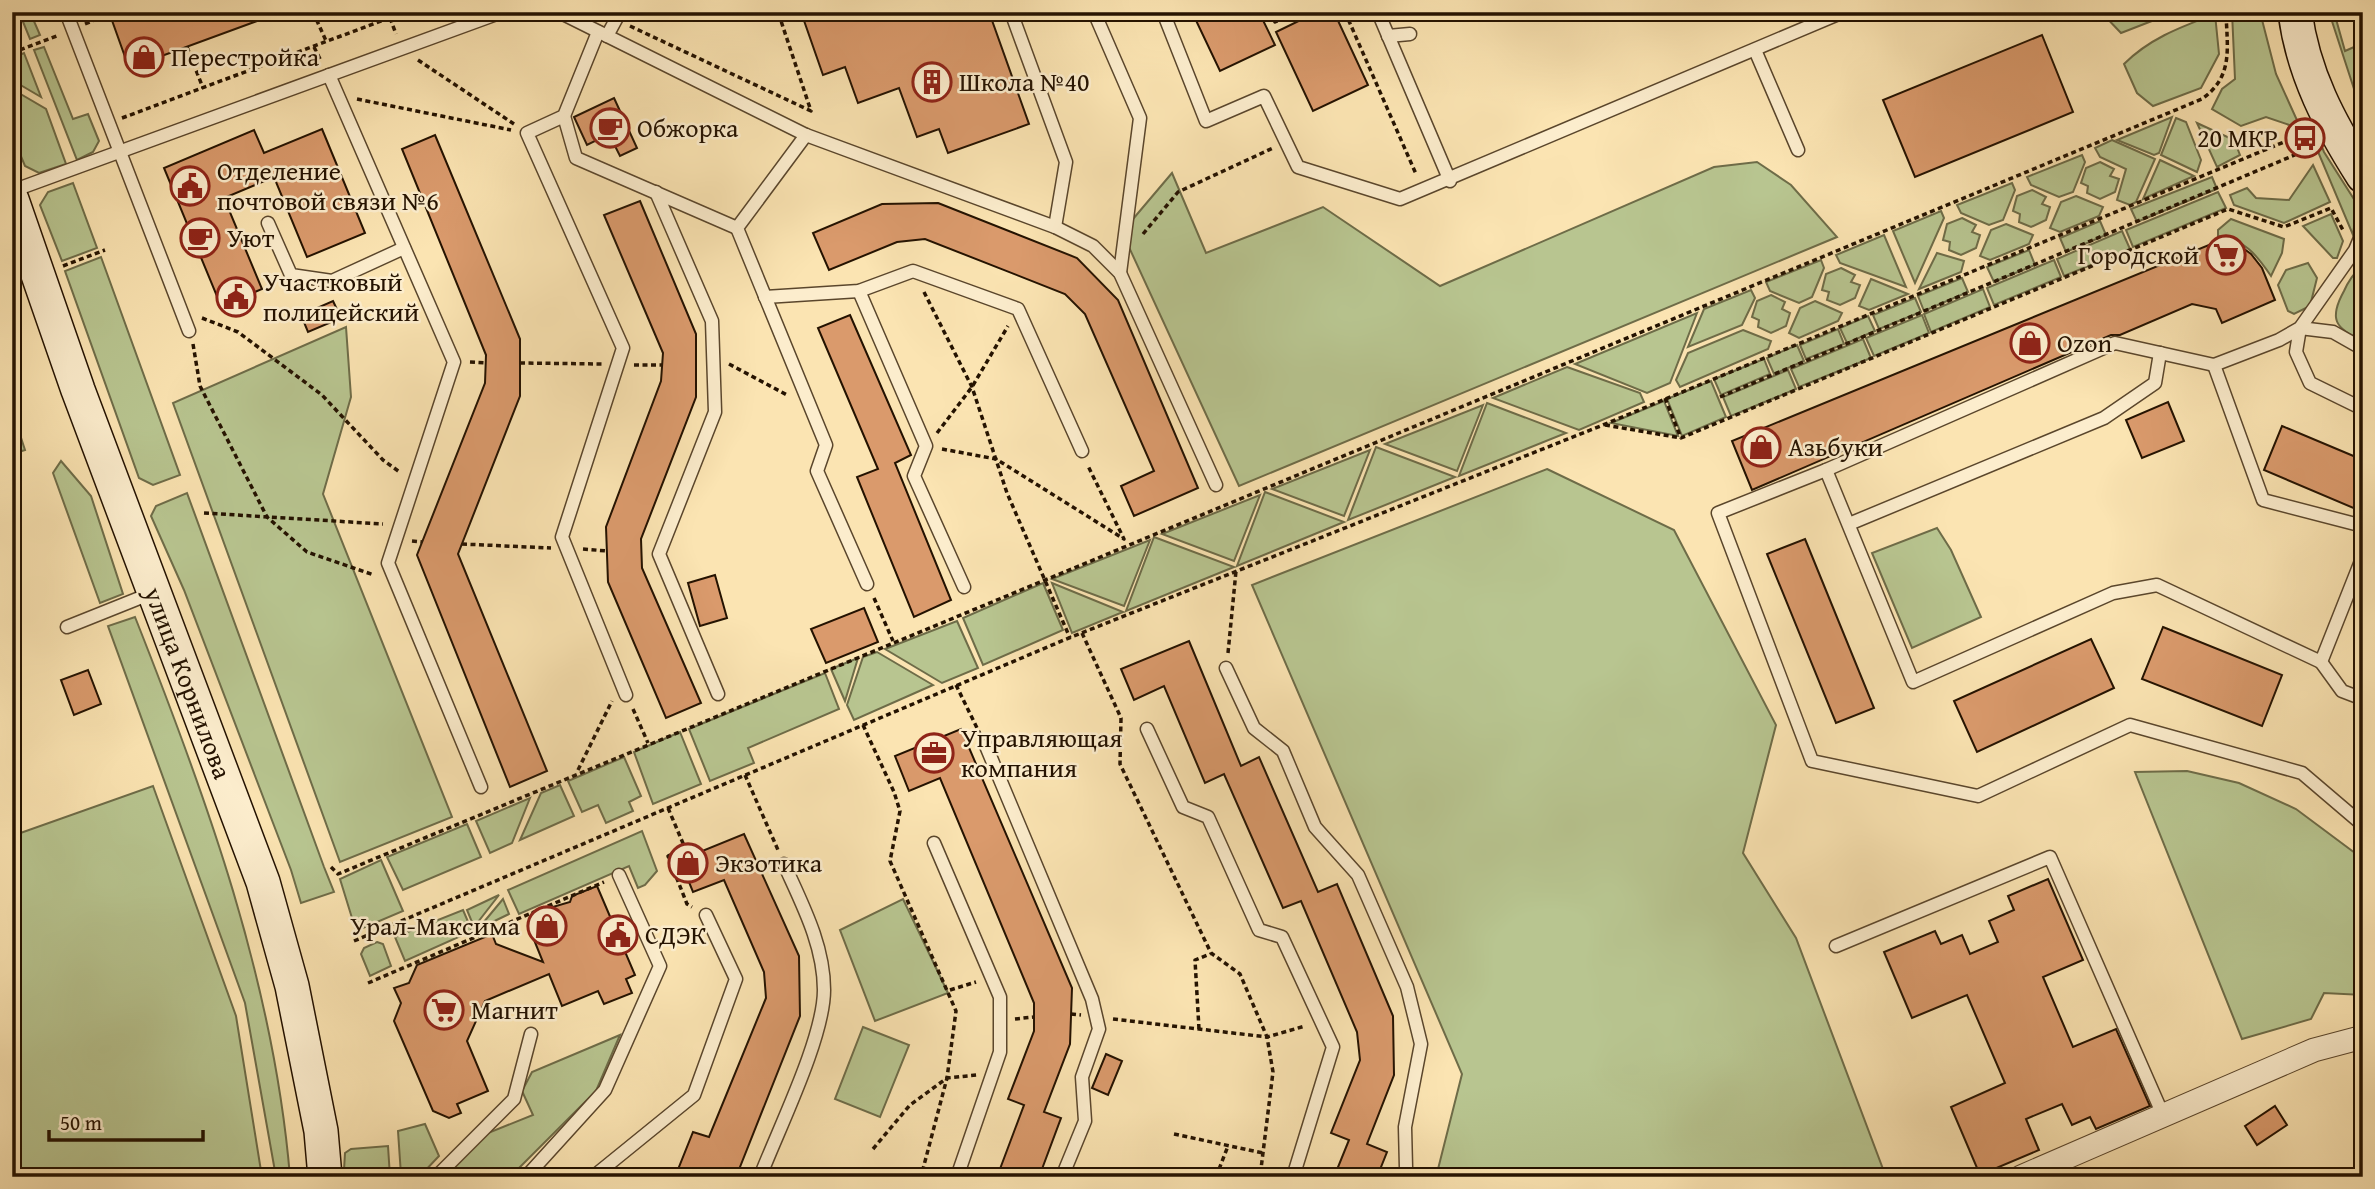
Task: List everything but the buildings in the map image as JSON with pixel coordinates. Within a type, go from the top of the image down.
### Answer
[{"type":"main road","points":[[2295,12],[2300,49],[2334,130],[2363,176]]},
{"type":"main road","name":"улица Корнилова","points":[[12,200],[78,390],[263,883],[292,986],[321,1132],[325,1177]]},
{"type":"street","points":[[2021,1177],[2314,1050],[2363,1037]]},
{"type":"lane","points":[[66,12],[189,331]]},
{"type":"lane","points":[[12,191],[502,12]]},
{"type":"lane","points":[[558,12],[806,135],[1055,227],[1093,246],[1121,267],[1216,485]]},
{"type":"lane","points":[[1011,12],[1066,162],[1055,227]]},
{"type":"lane","points":[[1094,12],[1139,117],[1121,267]]},
{"type":"lane","points":[[1163,12],[1206,121],[1264,96],[1298,167],[1400,199],[1450,181],[1843,12]]},
{"type":"lane","points":[[1378,12],[1450,181]]},
{"type":"lane","points":[[618,16],[603,34],[564,116],[527,133],[623,348],[562,537],[624,689]]},
{"type":"lane","points":[[1388,36],[1410,34]]},
{"type":"lane","points":[[1755,50],[1798,150]]},
{"type":"lane","points":[[329,75],[454,362],[388,563],[481,787]]},
{"type":"lane","points":[[564,116],[576,158],[737,228],[825,445],[817,471],[867,584]]},
{"type":"lane","points":[[737,228],[806,135]]},
{"type":"lane","points":[[656,192],[712,321],[715,412],[659,554],[718,694]]},
{"type":"lane","points":[[268,223],[291,275],[332,281],[404,248]]},
{"type":"lane","points":[[2363,231],[2355,250],[2300,328],[2296,352],[2310,383],[2363,409]]},
{"type":"lane","points":[[765,297],[859,290],[913,271],[1018,309],[1082,451]]},
{"type":"lane","points":[[859,290],[926,446],[914,476],[964,587]]},
{"type":"lane","points":[[2363,349],[2333,332],[2300,328],[2214,365],[2115,343],[1826,470],[1718,513],[1812,761],[1978,796],[2130,725],[2302,772],[2363,825]]},
{"type":"lane","points":[[1849,524],[2104,418],[2155,383],[2160,354]]},
{"type":"lane","points":[[2214,365],[2263,500],[2363,526]]},
{"type":"lane","points":[[1826,470],[1913,682],[2113,593],[2157,585],[2321,663],[2342,691],[2363,699]]},
{"type":"lane","points":[[2321,663],[2363,556]]},
{"type":"lane","points":[[67,626],[156,592]]},
{"type":"lane","points":[[1226,668],[1254,728],[1283,751],[1315,827],[1358,875],[1407,987],[1421,1044],[1405,1127],[1406,1168],[1402,1177]]},
{"type":"lane","points":[[1147,729],[1183,807],[1209,817],[1259,930],[1282,937],[1333,1047],[1293,1177]]},
{"type":"lane","points":[[986,746],[1092,999],[1100,1029],[1082,1077],[1085,1121],[1062,1177]]},
{"type":"lane","points":[[934,843],[1000,997],[1000,1052],[957,1177]]},
{"type":"lane","points":[[1836,946],[2050,857],[2163,1115]]},
{"type":"lane","points":[[760,1177],[814,1040],[824,991],[815,933],[784,864]]},
{"type":"lane","points":[[526,1177],[606,1090],[660,966],[626,884],[619,875]]},
{"type":"lane","points":[[593,1177],[694,1095],[737,979],[706,915]]},
{"type":"lane","points":[[436,1177],[514,1099],[531,1034]]},
{"type":"path","points":[[313,12],[327,43]]},
{"type":"path","points":[[107,123],[405,12]]},
{"type":"path","points":[[618,16],[811,111],[778,12]]},
{"type":"path","points":[[1271,12],[1275,22],[1297,12]]},
{"type":"path","points":[[1345,12],[1418,180]]},
{"type":"path","points":[[331,867],[338,874],[2202,99],[2214,91],[2228,64],[2226,12]]},
{"type":"path","points":[[389,18],[404,50],[527,133]]},
{"type":"path","points":[[187,47],[203,88]]},
{"type":"path","points":[[338,96],[527,133]]},
{"type":"path","points":[[1720,397],[2207,195],[2334,130],[2363,109]]},
{"type":"path","points":[[354,941],[1082,633],[2334,130]]},
{"type":"path","points":[[1121,267],[1178,192],[1286,142]]},
{"type":"path","points":[[1603,425],[1681,438],[2228,209],[2284,227],[2331,208]]},
{"type":"path","points":[[913,271],[972,387],[1007,493],[1070,638]]},
{"type":"path","points":[[1018,309],[972,387],[926,446],[996,459],[1124,538]]},
{"type":"path","points":[[183,315],[210,320],[238,332],[322,395],[383,460],[414,483]]},
{"type":"path","points":[[189,331],[200,386],[267,517],[307,552],[396,582]]},
{"type":"path","points":[[714,356],[810,407]]},
{"type":"path","points":[[520,363],[662,365]]},
{"type":"path","points":[[1665,398],[1681,438]]},
{"type":"path","points":[[1082,451],[1127,545]]},
{"type":"path","points":[[204,513],[401,525]]},
{"type":"path","points":[[462,544],[607,551]]},
{"type":"path","points":[[1226,668],[1236,571]]},
{"type":"path","points":[[867,584],[893,641]]},
{"type":"path","points":[[1082,633],[1121,718],[1120,764],[1211,953],[1240,974],[1267,1037],[1273,1072],[1260,1177]]},
{"type":"path","points":[[956,685],[986,746]]},
{"type":"path","points":[[624,689],[648,743]]},
{"type":"path","points":[[578,772],[624,689]]},
{"type":"path","points":[[863,725],[900,811],[890,861],[950,990],[956,1011],[947,1078],[923,1169],[926,1177]]},
{"type":"path","points":[[745,775],[784,864]]},
{"type":"path","points":[[668,808],[685,848],[668,856],[687,904],[706,915]]},
{"type":"path","points":[[368,983],[619,875]]},
{"type":"path","points":[[1199,1029],[1195,960],[1211,953]]},
{"type":"path","points":[[950,990],[991,977]]},
{"type":"path","points":[[1071,1014],[1267,1037],[1321,1022]]},
{"type":"path","points":[[873,1149],[910,1105],[947,1078],[993,1074]]},
{"type":"path","points":[[1174,1134],[1263,1153]]},
{"type":"path","points":[[1216,1177],[1228,1145]]},
{"type":"green space","points":[[19,12],[30,12],[40,35],[30,39]]},
{"type":"green space","points":[[2101,12],[2175,12],[2121,33]]},
{"type":"green space","points":[[2232,12],[2260,12],[2276,74],[2301,129],[2266,117],[2241,126],[2212,109],[2222,89],[2235,79]]},
{"type":"green space","points":[[2329,12],[2334,12],[2345,51],[2363,43],[2363,89],[2355,92]]},
{"type":"green space","points":[[2215,14],[2219,54],[2201,88],[2153,106],[2137,93],[2124,64],[2155,40]]},
{"type":"green space","points":[[44,47],[73,119],[88,114],[99,141],[93,152],[77,160],[34,50]]},
{"type":"green space","points":[[24,53],[41,97],[12,80],[12,58]]},
{"type":"green space","points":[[12,89],[46,109],[66,164],[39,173],[25,166],[12,135]]},
{"type":"green space","points":[[2172,117],[2159,153],[2154,155],[2117,140]]},
{"type":"green space","points":[[2176,118],[2186,122],[2201,160],[2197,172],[2161,155]]},
{"type":"green space","points":[[2197,123],[2234,140],[2240,155],[2217,167]]},
{"type":"green space","points":[[2313,125],[2324,152],[2357,204],[2353,235],[2308,128]]},
{"type":"green space","points":[[2112,140],[2155,159],[2136,202],[2130,205],[2117,200],[2126,169],[2100,157],[2095,148]]},
{"type":"green space","points":[[2082,155],[2085,162],[2073,192],[2059,197],[2031,185],[2027,177]]},
{"type":"green space","points":[[2160,160],[2194,176],[2143,199]]},
{"type":"green space","points":[[1757,162],[1791,185],[1837,237],[1239,486],[1122,232],[1172,173],[1206,253],[1323,207],[1440,286],[1714,167]]},
{"type":"green space","points":[[2100,162],[2114,169],[2110,176],[2119,179],[2115,192],[2100,199],[2087,193],[2088,186],[2081,183],[2086,168]]},
{"type":"green space","points":[[2313,165],[2330,202],[2284,223],[2234,205],[2230,195],[2247,188],[2256,198],[2289,200]]},
{"type":"green space","points":[[2212,177],[2217,189],[2137,222],[2131,209]]},
{"type":"green space","points":[[73,183],[97,248],[62,261],[40,205],[48,192]]},
{"type":"green space","points":[[2012,183],[2015,190],[2003,220],[1989,225],[1961,213],[1957,205]]},
{"type":"green space","points":[[2032,190],[2046,197],[2042,204],[2050,207],[2046,220],[2031,227],[2019,222],[2020,214],[2013,211],[2017,196]]},
{"type":"green space","points":[[2218,192],[2226,208],[2133,247],[2126,230]]},
{"type":"green space","points":[[2076,196],[2103,207],[2099,216],[2060,232],[2050,228],[2061,202]]},
{"type":"green space","points":[[1941,211],[1944,218],[1915,283],[1893,231]]},
{"type":"green space","points":[[2331,214],[2343,241],[2337,258],[2333,258],[2303,226]]},
{"type":"green space","points":[[1962,218],[1976,225],[1972,232],[1980,235],[1976,248],[1961,255],[1949,250],[1950,242],[1943,240],[1947,224]]},
{"type":"green space","points":[[2231,219],[2284,239],[2282,253],[2271,276],[2249,249],[2236,241],[2218,236],[2218,230]]},
{"type":"green space","points":[[2100,221],[2106,235],[2066,252],[2060,238]]},
{"type":"green space","points":[[2006,224],[2033,235],[2029,244],[1990,260],[1980,256],[1991,230]]},
{"type":"green space","points":[[2122,231],[2130,249],[2064,276],[2057,259]]},
{"type":"green space","points":[[1884,235],[1906,287],[1840,263],[1836,255]]},
{"type":"green space","points":[[2029,250],[2035,265],[1994,282],[1987,267]]},
{"type":"green space","points":[[1937,253],[1964,261],[1961,272],[1919,289]]},
{"type":"green space","points":[[101,257],[180,475],[153,485],[139,478],[65,271]]},
{"type":"green space","points":[[1821,260],[1824,268],[1812,297],[1799,303],[1770,291],[1766,282]]},
{"type":"green space","points":[[2054,260],[2061,277],[1994,305],[1987,288]]},
{"type":"green space","points":[[2308,263],[2317,278],[2310,306],[2294,314],[2288,311],[2278,285],[2286,270]]},
{"type":"green space","points":[[1841,268],[1855,275],[1851,282],[1860,285],[1855,298],[1840,305],[1827,300],[1829,292],[1822,290],[1826,274]]},
{"type":"green space","points":[[2360,268],[2363,271],[2363,340],[2340,327],[2336,315],[2339,300],[2352,276]]},
{"type":"green space","points":[[1962,278],[1968,292],[1924,311],[1918,296]]},
{"type":"green space","points":[[1871,279],[1908,294],[1869,310],[1859,306]]},
{"type":"green space","points":[[1983,289],[1990,307],[1931,332],[1924,314]]},
{"type":"green space","points":[[1751,290],[1755,298],[1742,325],[1688,347],[1704,309]]},
{"type":"green space","points":[[1771,295],[1785,302],[1782,309],[1790,313],[1786,326],[1771,333],[1758,327],[1759,320],[1752,317],[1757,301]]},
{"type":"green space","points":[[1915,298],[1921,312],[1879,329],[1873,315]]},
{"type":"green space","points":[[1815,301],[1842,313],[1838,321],[1799,338],[1789,333],[1800,308]]},
{"type":"green space","points":[[12,303],[17,318],[18,361],[12,358]]},
{"type":"green space","points":[[1697,313],[1670,383],[1647,393],[1575,364]]},
{"type":"green space","points":[[1922,315],[1929,333],[1874,356],[1866,338]]},
{"type":"green space","points":[[1868,316],[1875,331],[1847,343],[1840,328]]},
{"type":"green space","points":[[346,327],[351,397],[323,494],[452,817],[340,862],[173,403]]},
{"type":"green space","points":[[1838,329],[1844,344],[1806,359],[1800,345]]},
{"type":"green space","points":[[1743,330],[1771,341],[1768,349],[1680,387],[1676,380],[1688,353]]},
{"type":"green space","points":[[1863,339],[1871,358],[1799,387],[1791,369]]},
{"type":"green space","points":[[1797,345],[1804,361],[1774,374],[1767,358]]},
{"type":"green space","points":[[1764,359],[1770,374],[1721,395],[1714,379]]},
{"type":"green space","points":[[1567,367],[1640,393],[1644,402],[1579,430],[1493,398]]},
{"type":"green space","points":[[1788,370],[1796,389],[1731,416],[1723,397]]},
{"type":"green space","points":[[1711,381],[1726,417],[1682,436],[1667,399]]},
{"type":"green space","points":[[1664,401],[1678,436],[1611,423]]},
{"type":"green space","points":[[1487,403],[1566,433],[1459,476]]},
{"type":"green space","points":[[1483,405],[1457,471],[1385,444]]},
{"type":"green space","points":[[12,410],[25,450],[12,454]]},
{"type":"green space","points":[[1376,447],[1455,477],[1348,520]]},
{"type":"green space","points":[[1370,450],[1344,516],[1272,489]]},
{"type":"green space","points":[[61,461],[91,496],[123,594],[100,603],[53,473]]},
{"type":"green space","points":[[1547,469],[1674,530],[1776,725],[1743,853],[1796,938],[1886,1177],[1436,1177],[1462,1074],[1252,585]]},
{"type":"green space","points":[[1265,492],[1344,522],[1237,566]]},
{"type":"green space","points":[[187,493],[334,892],[301,903],[291,870],[184,590],[151,516],[156,506]]},
{"type":"green space","points":[[1260,495],[1234,561],[1162,534]]},
{"type":"green space","points":[[1937,528],[1951,550],[1981,617],[1912,648],[1872,553]]},
{"type":"green space","points":[[1154,537],[1234,567],[1126,611]]},
{"type":"green space","points":[[1150,540],[1124,606],[1052,579]]},
{"type":"green space","points":[[1043,583],[1063,630],[983,665],[963,618]]},
{"type":"green space","points":[[1052,583],[1123,612],[1072,633]]},
{"type":"green space","points":[[135,617],[211,822],[253,962],[282,1105],[290,1177],[276,1177],[245,1003],[108,626]]},
{"type":"green space","points":[[957,621],[978,668],[942,683],[885,649]]},
{"type":"green space","points":[[877,652],[933,685],[854,720],[847,705],[863,657]]},
{"type":"green space","points":[[858,658],[845,701],[831,669]]},
{"type":"green space","points":[[825,673],[839,709],[748,748],[754,763],[710,781],[689,729]]},
{"type":"green space","points":[[680,732],[701,784],[653,804],[634,752]]},
{"type":"green space","points":[[624,757],[641,796],[629,802],[633,811],[606,823],[598,805],[582,812],[568,781]]},
{"type":"green space","points":[[2187,771],[2239,783],[2296,809],[2363,859],[2363,995],[2324,993],[2311,1019],[2242,1039],[2135,772]]},
{"type":"green space","points":[[560,785],[574,816],[520,840],[541,793]]},
{"type":"green space","points":[[153,786],[236,1016],[262,1177],[12,1177],[12,836]]},
{"type":"green space","points":[[530,798],[512,843],[490,853],[476,821]]},
{"type":"green space","points":[[467,824],[481,857],[403,890],[387,857]]},
{"type":"green space","points":[[642,831],[657,871],[645,885],[638,888],[629,866],[519,914],[508,890]]},
{"type":"green space","points":[[381,860],[403,911],[356,931],[340,879]]},
{"type":"green space","points":[[499,895],[474,927],[467,910]]},
{"type":"green space","points":[[503,899],[509,914],[478,929]]},
{"type":"green space","points":[[903,899],[948,993],[875,1021],[840,930]]},
{"type":"green space","points":[[463,910],[472,931],[405,961],[395,937]]},
{"type":"green space","points":[[377,942],[383,944],[391,966],[370,976],[361,954],[364,948]]},
{"type":"green space","points":[[863,1027],[909,1045],[880,1117],[835,1099]]},
{"type":"green space","points":[[620,1035],[596,1091],[515,1172],[448,1174],[483,1135],[533,1115],[522,1091],[532,1072]]},
{"type":"green space","points":[[425,1124],[439,1156],[422,1174],[401,1175],[398,1131]]},
{"type":"green space","points":[[388,1146],[390,1177],[348,1177],[344,1170],[345,1153],[351,1149]]},
{"type":"place","name":"Перестройка","points":[[144,57]]},
{"type":"place","name":"Школа №40","points":[[932,82]]},
{"type":"place","name":"Обжорка","points":[[610,128]]},
{"type":"place","name":"20 МКР","points":[[2305,138]]},
{"type":"place","name":"Отделение почтовой связи №6","points":[[190,186]]},
{"type":"place","name":"Уют","points":[[200,238]]},
{"type":"place","name":"Городской","points":[[2226,255]]},
{"type":"place","name":"Участковый полицейский","points":[[236,297]]},
{"type":"place","name":"Ozon","points":[[2030,343]]},
{"type":"place","name":"Азьбуки","points":[[1761,447]]},
{"type":"place","name":"Управляющая компания","points":[[934,753]]},
{"type":"place","name":"Экзотика","points":[[688,863]]},
{"type":"place","name":"Урал-Максима","points":[[547,926]]},
{"type":"place","name":"СДЭК","points":[[618,935]]},
{"type":"place","name":"Магнит","points":[[444,1010]]}]
